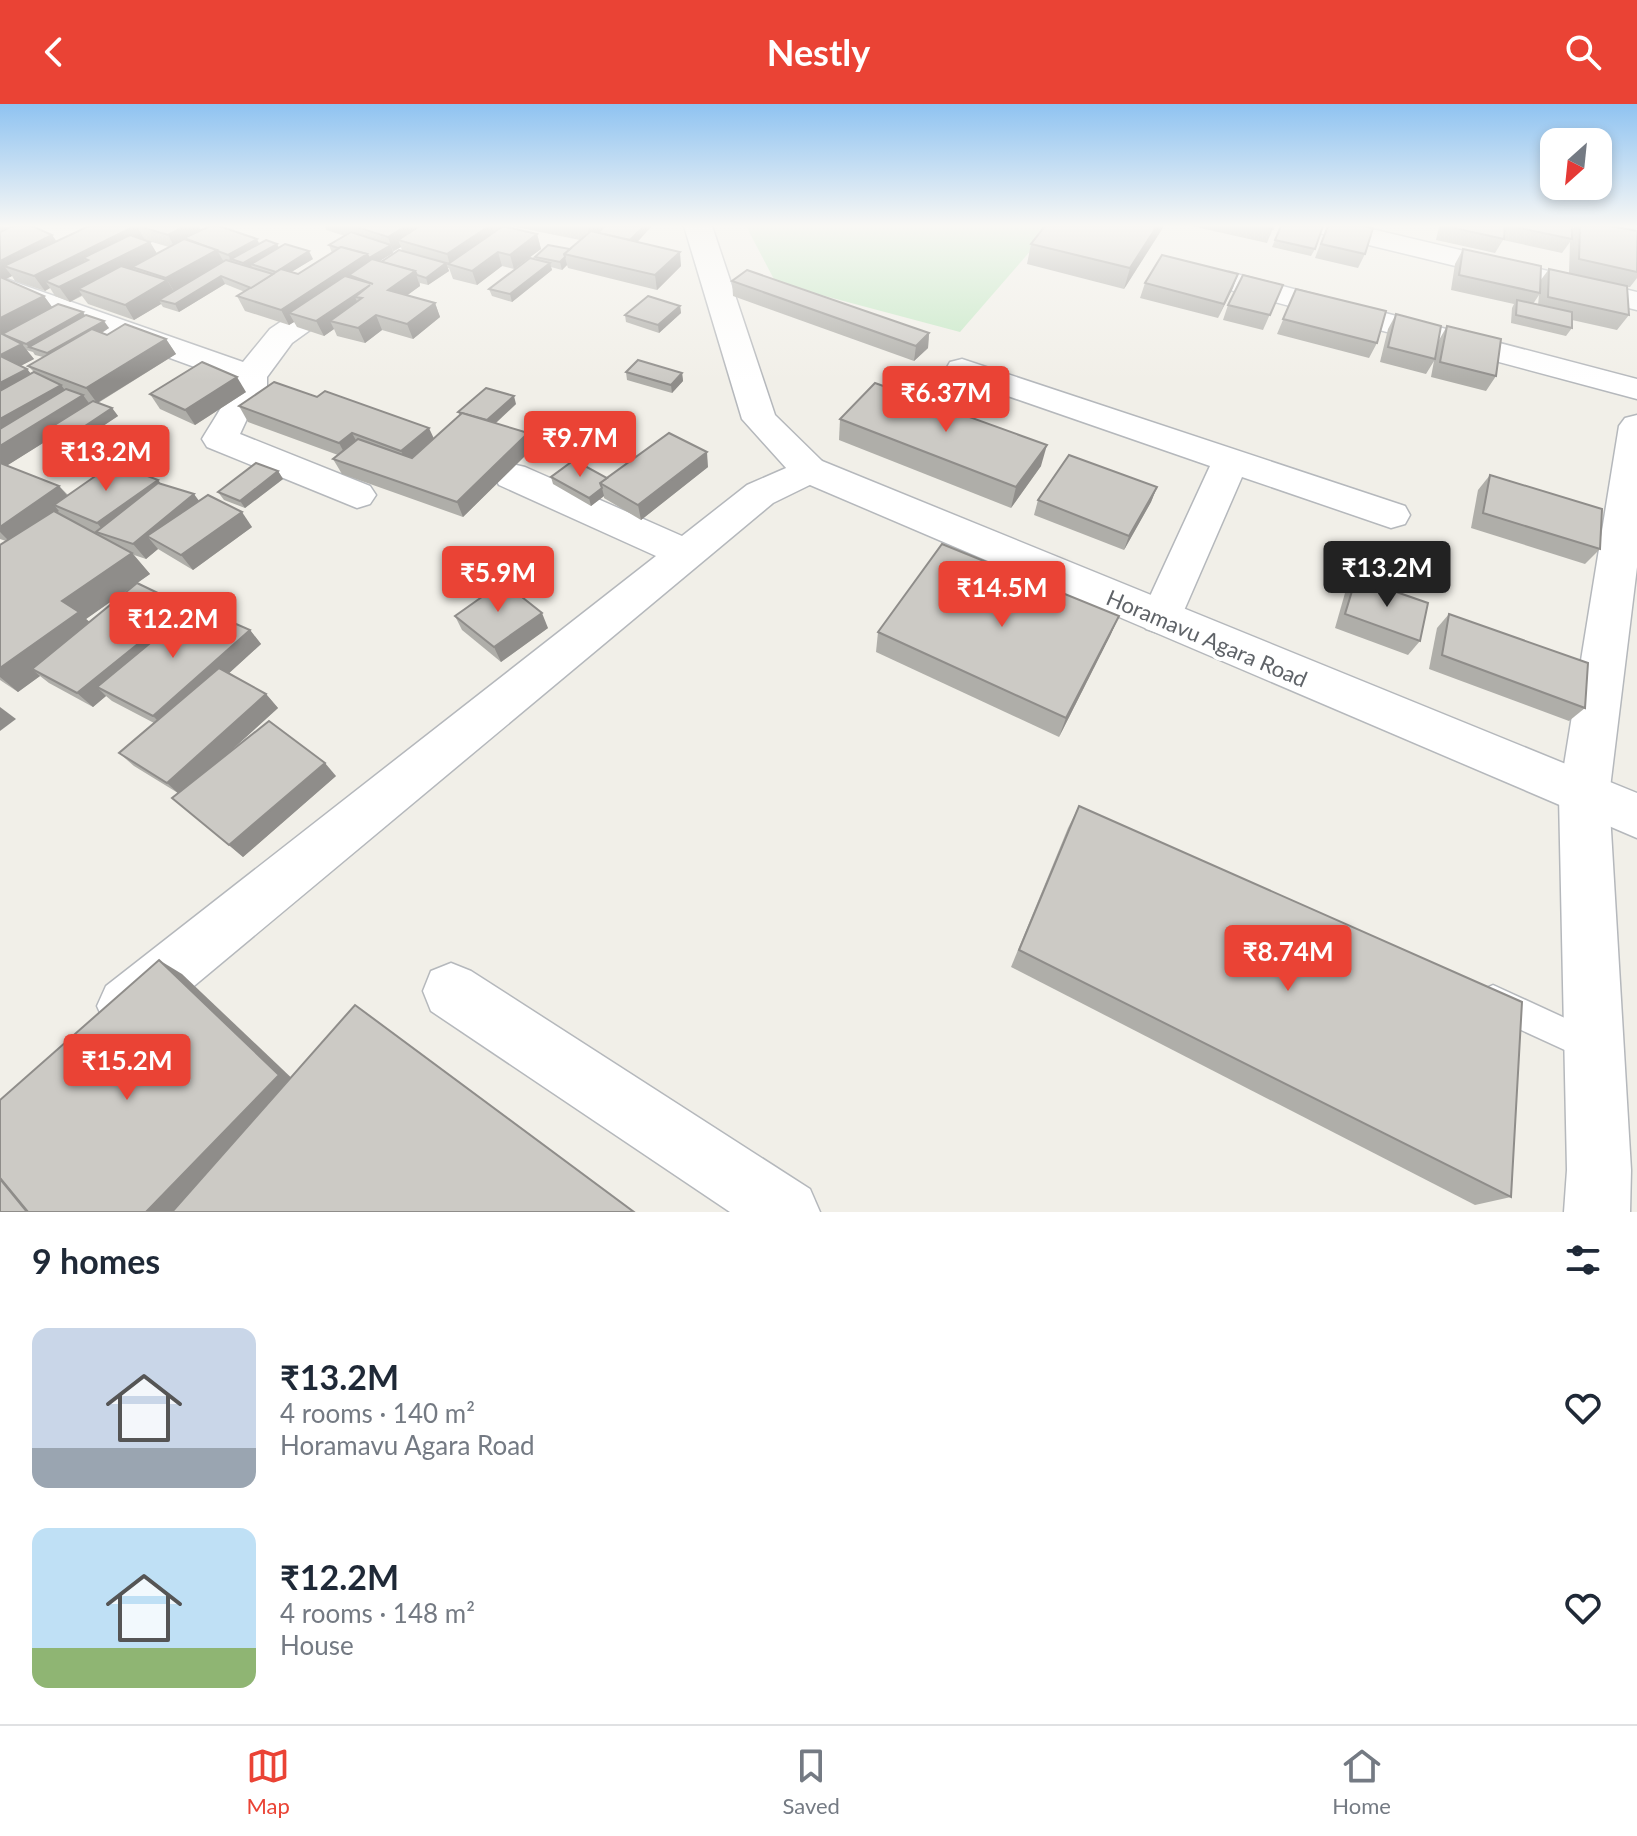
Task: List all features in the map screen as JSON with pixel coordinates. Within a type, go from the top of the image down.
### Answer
[{"type":"street","points":[[357,495],[220,439],[237,404],[250,391],[250,376],[281,336],[366,278]]},
{"type":"street","name":"Horamavu Agara Road","points":[[714,278],[759,419],[809,470],[1637,816]]},
{"type":"street","points":[[1540,278],[1637,301]]},
{"type":"street","points":[[1229,281],[1637,389]]},
{"type":"street","points":[[1,286],[250,376]]},
{"type":"street","points":[[962,369],[1391,515]]},
{"type":"street","points":[[1611,1190],[1593,1047],[1584,796],[1632,489],[1637,426]]},
{"type":"street","points":[[1161,618],[1231,460]]},
{"type":"street","points":[[86,1039],[760,494],[809,470]]},
{"type":"street","points":[[512,476],[687,554]]},
{"type":"street","points":[[451,991],[787,1212]]},
{"type":"lane","points":[[1463,988],[1593,1047]]},
{"type":"green space","points":[[773,278],[1007,278],[960,332],[776,283]]},
{"type":"building","points":[[0,278],[44,296],[0,318]]},
{"type":"building","points":[[52,278],[78,278],[59,287],[45,281]]},
{"type":"building","points":[[99,278],[167,280],[125,305],[78,289]]},
{"type":"building","points":[[196,278],[218,278],[175,304],[159,300]]},
{"type":"building","points":[[225,278],[267,278],[251,288]]},
{"type":"building","points":[[267,278],[331,278],[281,310],[237,296]]},
{"type":"building","points":[[342,278],[373,284],[356,278],[405,278],[388,290],[435,303],[407,324],[376,315],[358,328],[330,321],[362,298],[355,297],[370,285],[316,321],[289,313]]},
{"type":"building","points":[[504,278],[531,278],[510,294],[489,289]]},
{"type":"building","points":[[736,278],[769,278],[929,333],[916,346],[732,281]]},
{"type":"building","points":[[1148,278],[1236,278],[1224,304],[1145,283]]},
{"type":"building","points":[[1242,278],[1283,285],[1270,315],[1228,305]]},
{"type":"building","points":[[1471,278],[1541,278],[1540,293]]},
{"type":"building","points":[[1549,278],[1589,278],[1627,286],[1629,315],[1548,297]]},
{"type":"building","points":[[1296,289],[1386,311],[1377,343],[1283,319]]},
{"type":"building","points":[[648,296],[680,306],[658,325],[625,315]]},
{"type":"building","points":[[1517,300],[1572,312],[1572,328],[1516,315]]},
{"type":"building","points":[[58,304],[83,312],[26,344],[2,334]]},
{"type":"building","points":[[1396,314],[1441,326],[1435,359],[1388,347]]},
{"type":"building","points":[[86,315],[104,321],[47,353],[29,347]]},
{"type":"building","points":[[125,324],[166,339],[86,388],[28,366],[92,329],[107,335]]},
{"type":"building","points":[[1447,326],[1501,339],[1496,376],[1440,362]]},
{"type":"building","points":[[0,333],[22,344],[0,355]]},
{"type":"building","points":[[0,356],[27,369],[0,383]]},
{"type":"building","points":[[638,360],[682,373],[671,385],[626,372]]},
{"type":"building","points":[[202,362],[237,377],[185,410],[150,394]]},
{"type":"building","points":[[34,372],[61,385],[0,419],[0,391]]},
{"type":"building","points":[[274,382],[317,397],[325,391],[429,428],[401,451],[352,433],[339,443],[239,406]]},
{"type":"building","points":[[875,383],[1047,445],[1016,487],[840,419]]},
{"type":"building","points":[[486,388],[514,396],[487,420],[458,412]]},
{"type":"building","points":[[66,389],[83,395],[0,446],[0,429]]},
{"type":"building","points":[[93,401],[112,408],[73,434],[53,426]]},
{"type":"building","points":[[462,413],[528,433],[457,502],[333,459],[358,439],[412,458]]},
{"type":"building","points":[[669,433],[707,452],[638,505],[600,483]]},
{"type":"building","points":[[1069,455],[1157,487],[1129,536],[1038,500]]},
{"type":"building","points":[[574,460],[607,478],[600,483],[602,488],[589,498],[551,477]]},
{"type":"building","points":[[0,463],[59,486],[0,527]]},
{"type":"building","points":[[114,463],[158,480],[97,523],[54,505]]},
{"type":"building","points":[[256,463],[278,471],[240,501],[218,492]]},
{"type":"building","points":[[1490,475],[1602,509],[1600,549],[1483,513]]},
{"type":"building","points":[[158,483],[194,494],[133,544],[96,532]]},
{"type":"building","points":[[208,495],[242,512],[181,555],[147,536]]},
{"type":"building","points":[[54,511],[132,553],[62,601],[79,612],[0,668],[0,545]]},
{"type":"building","points":[[942,544],[1119,616],[1066,718],[878,632]]},
{"type":"building","points":[[1356,578],[1428,603],[1420,641],[1345,614]]},
{"type":"building","points":[[503,582],[542,613],[494,647],[455,616]]},
{"type":"building","points":[[137,583],[185,606],[77,693],[32,669]]},
{"type":"building","points":[[195,606],[250,630],[153,716],[97,687]]},
{"type":"building","points":[[1449,614],[1588,663],[1585,708],[1442,655]]},
{"type":"building","points":[[219,668],[266,694],[167,783],[119,753]]},
{"type":"building","points":[[269,721],[325,763],[229,845],[172,798]]},
{"type":"building","points":[[1079,806],[1522,1002],[1511,1197],[1019,950]]},
{"type":"building","points":[[159,960],[279,1075],[146,1212],[28,1212],[0,1178],[0,1100]]},
{"type":"building","points":[[355,1005],[634,1212],[172,1212]]},
{"type":"building","points":[[0,1179],[27,1212],[0,1212]]}]
